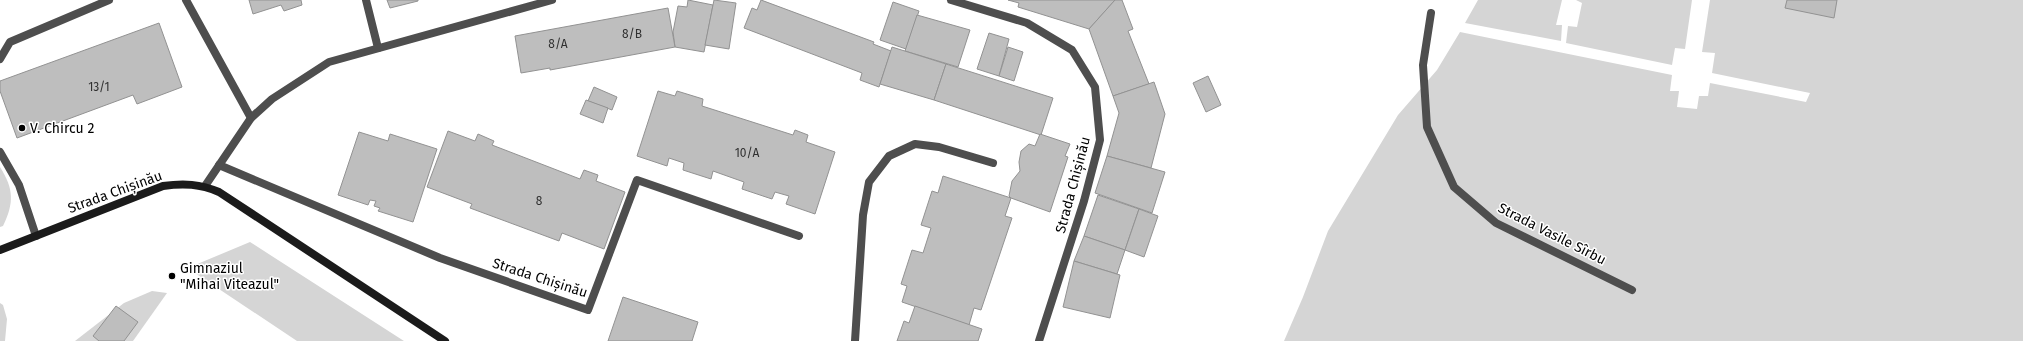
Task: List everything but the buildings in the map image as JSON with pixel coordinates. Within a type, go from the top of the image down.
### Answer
[{"type":"street","points":[[0,59],[10,42],[109,0]]},
{"type":"street","points":[[186,0],[251,118]]},
{"type":"street","points":[[366,0],[378,48]]},
{"type":"street","points":[[205,186],[251,118],[272,98],[329,62],[552,0]]},
{"type":"street","name":"Strada Chișinău","points":[[951,0],[1027,23],[1072,50],[1096,87],[1100,140],[1084,201],[1039,341]]},
{"type":"street","name":"Strada Vasile Sîrbu","points":[[1431,13],[1423,65],[1427,127],[1454,187],[1496,222],[1632,290]]},
{"type":"street","points":[[855,341],[863,215],[869,182],[889,156],[915,144],[940,147],[993,164]]},
{"type":"street","points":[[0,152],[19,185],[36,236]]},
{"type":"street","name":"Strada Chișinău","points":[[219,165],[440,258],[588,310],[637,180],[799,236]]},
{"type":"street","name":"Strada Chișinău","points":[[0,250],[163,186],[186,183],[205,186],[220,192],[445,341]]},
{"type":"shaded area","points":[[1478,0],[1562,0],[1556,25],[1562,25],[1561,41],[1465,23]]},
{"type":"shaded area","points":[[1576,0],[1692,0],[1685,49],[1675,48],[1672,65],[1566,43],[1568,26],[1577,27],[1582,3]]},
{"type":"shaded area","points":[[1710,0],[2023,0],[2023,341],[1284,341],[1303,297],[1328,231],[1398,115],[1437,70],[1460,32],[1672,75],[1670,91],[1679,91],[1677,107],[1697,109],[1699,96],[1708,96],[1710,83],[1806,102],[1810,93],[1712,73],[1715,53],[1702,52]]},
{"type":"shaded area","points":[[0,167],[8,182],[11,203],[7,218],[3,226],[0,227]]},
{"type":"shaded area","points":[[250,242],[404,341],[297,341],[195,273],[183,270]]},
{"type":"shaded area","points":[[152,291],[167,293],[133,341],[75,341],[124,303]]},
{"type":"shaded area","points":[[0,303],[3,305],[7,319],[5,341],[0,341]]},
{"type":"place","name":"V. Chircu 2","points":[[22,128]]},
{"type":"place","name":"Gimnaziul \"Mihai Viteazul\"","points":[[172,276]]}]
